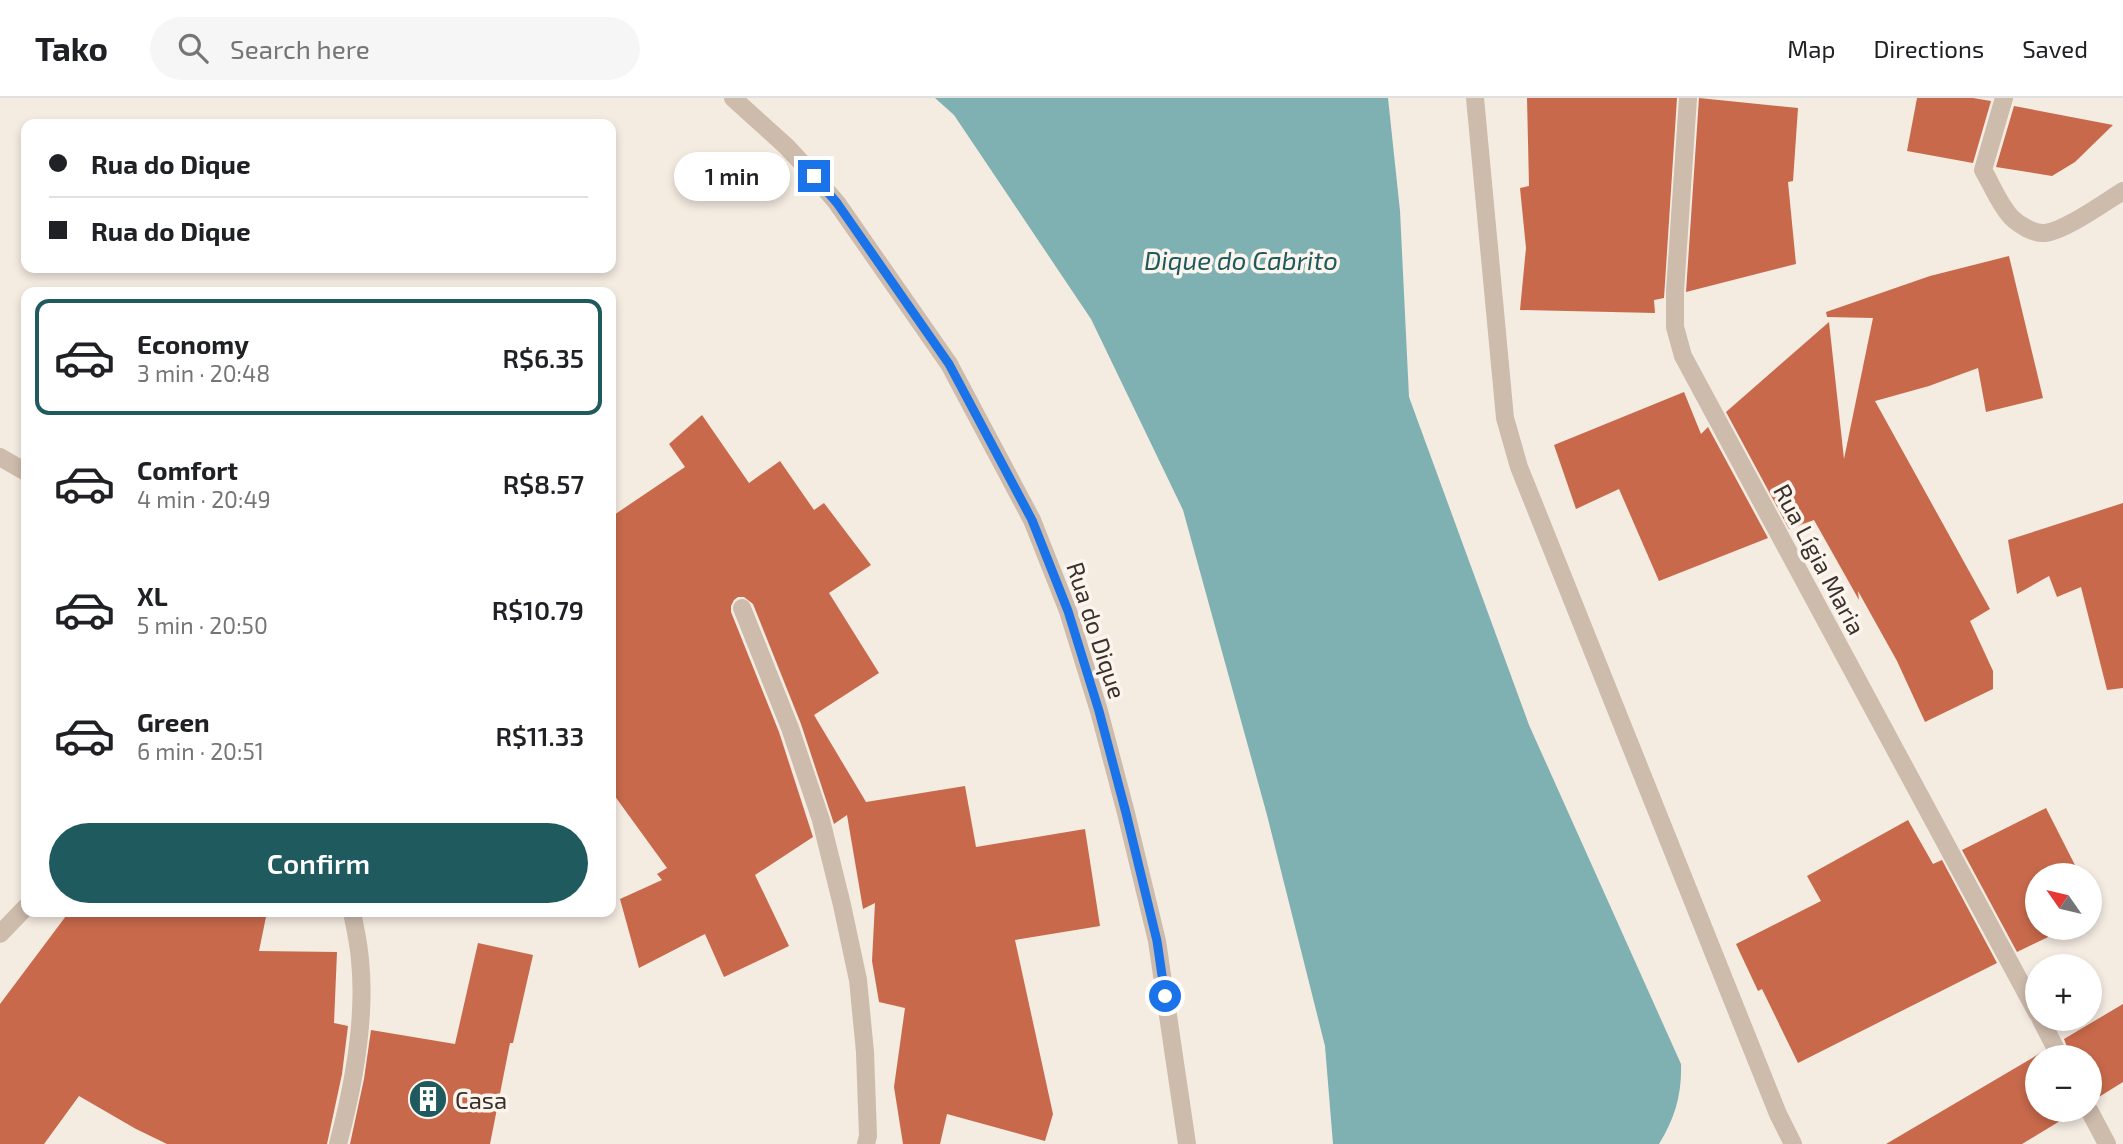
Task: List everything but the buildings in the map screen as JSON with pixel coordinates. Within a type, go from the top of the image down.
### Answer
[{"type":"street","name":"Rua do Dique","points":[[733,98],[787,147],[837,203],[949,364],[1032,520],[1068,611],[1099,711],[1126,813],[1157,941],[1187,1144]]},
{"type":"street","points":[[1475,98],[1505,418],[1519,467],[1768,1088],[1793,1144]]},
{"type":"street","name":"Rua Lígia Maria","points":[[1688,98],[1675,291],[1675,327],[1683,356],[2025,991]]},
{"type":"street","points":[[2004,98],[1983,170],[2012,219],[2027,229],[2044,233],[2061,228],[2123,191]]},
{"type":"street","points":[[0,457],[21,469]]},
{"type":"street","points":[[742,608],[782,706],[812,793],[842,905],[858,980],[865,1052],[866,1144]]},
{"type":"street","points":[[0,934],[21,912]]},
{"type":"street","points":[[338,1144],[348,1108],[360,1028],[360,961],[353,917]]},
{"type":"street","points":[[2095,1122],[2107,1144]]},
{"type":"water","name":"Dique do Cabrito","points":[[935,98],[1388,98],[1400,211],[1409,397],[1529,725],[1681,1064],[1676,1105],[1659,1144],[1333,1144],[1325,1046],[1267,815],[1183,510],[1091,319],[954,115]]},
{"type":"place","name":"Casa","points":[[428,1099]]},
{"type":"route","points":[[814,176],[837,203],[949,364],[1032,520],[1068,611],[1099,711],[1157,941],[1165,996]]}]
